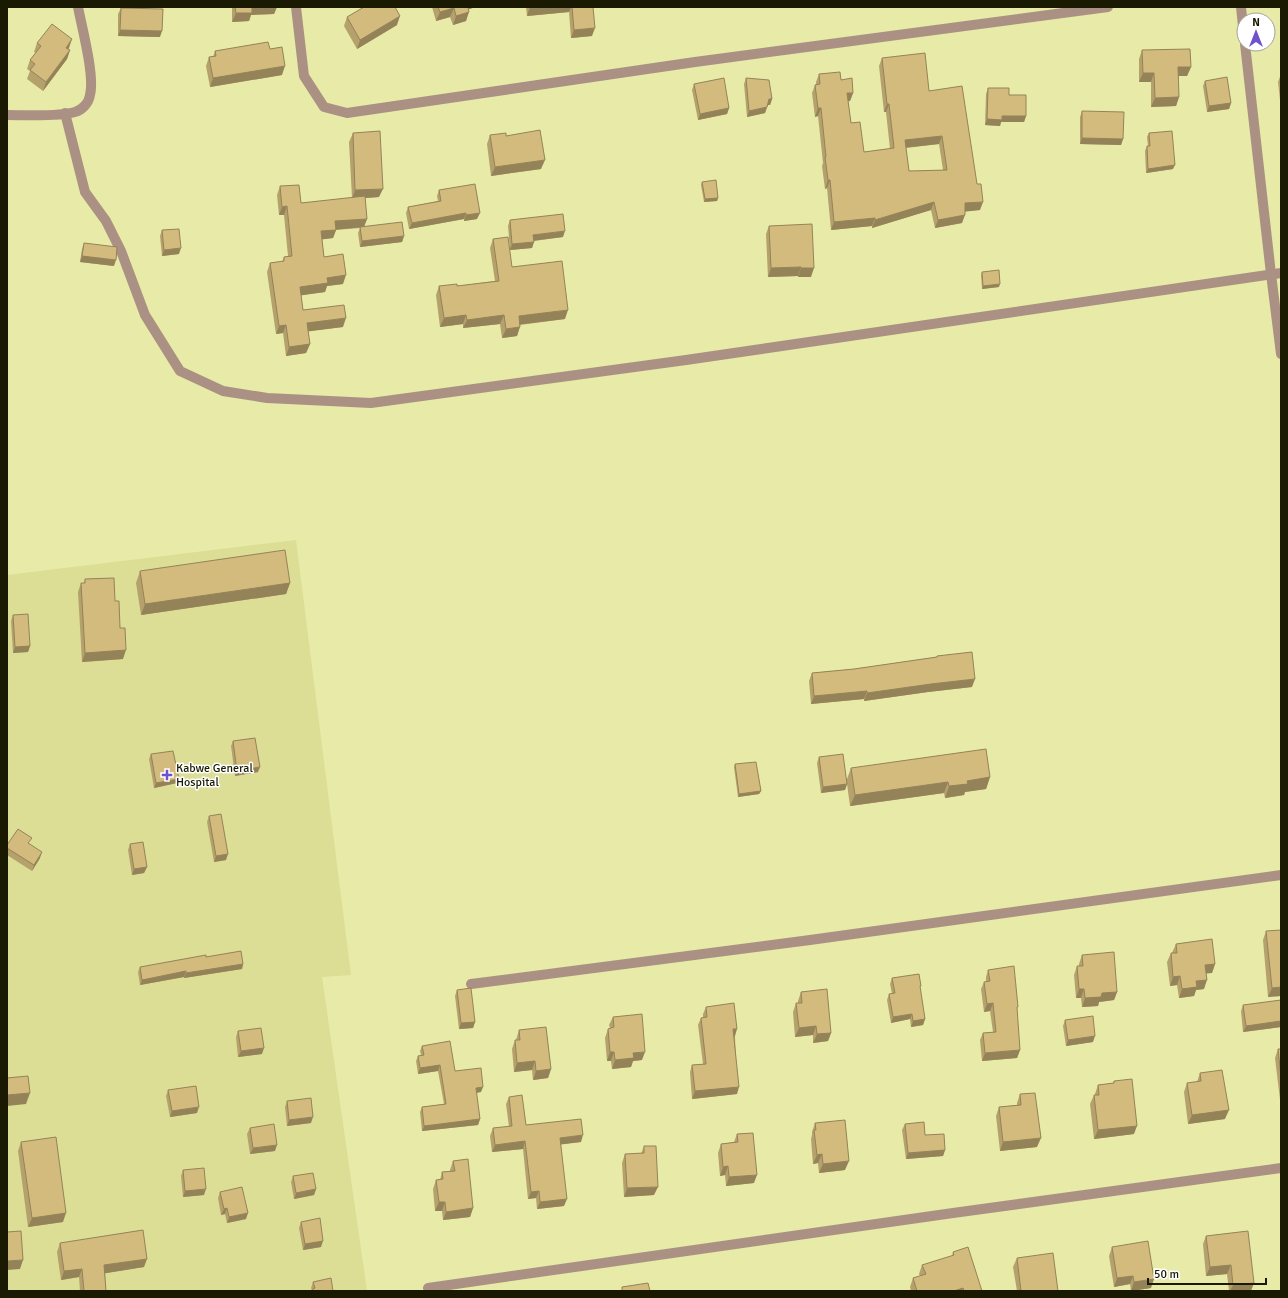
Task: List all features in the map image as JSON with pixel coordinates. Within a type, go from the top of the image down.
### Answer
[{"type":"street","points":[[7,115],[75,112],[85,106],[90,95],[91,76],[78,7]]},
{"type":"street","points":[[296,7],[304,76],[324,107],[347,113],[703,61],[1108,7]]},
{"type":"street","points":[[1246,52],[1276,274],[1281,354]]},
{"type":"street","points":[[66,113],[85,192],[106,222],[121,251],[145,315],[180,371],[223,391],[267,398],[371,403],[694,359],[1276,274]]},
{"type":"street","points":[[471,984],[1281,876]]},
{"type":"street","points":[[428,1288],[1281,1168]]},
{"type":"shaded area","name":"Kabwe General Hospital","points":[[296,540],[351,975],[322,977],[367,1291],[7,1291],[7,575]]},
{"type":"building","points":[[235,7],[252,7],[252,13],[236,13]]},
{"type":"building","points":[[364,7],[395,7],[400,16],[360,40],[347,17]]},
{"type":"building","points":[[438,7],[468,7],[469,12],[456,16],[454,8],[440,12]]},
{"type":"building","points":[[572,7],[593,7],[595,28],[574,30]]},
{"type":"building","points":[[121,8],[163,9],[162,31],[120,30]]},
{"type":"building","points":[[52,24],[72,39],[66,48],[70,50],[46,82],[30,70],[35,64],[30,60],[41,46],[37,43]]},
{"type":"building","points":[[268,42],[270,49],[282,47],[285,66],[213,78],[209,57],[216,56],[215,51]]},
{"type":"building","points":[[1190,49],[1191,67],[1178,67],[1179,97],[1155,98],[1154,73],[1143,73],[1142,50]]},
{"type":"building","points":[[925,53],[929,91],[962,86],[977,184],[981,184],[983,202],[965,203],[965,215],[938,220],[934,202],[875,220],[875,218],[834,222],[830,180],[828,180],[825,157],[821,108],[818,108],[815,85],[820,84],[819,74],[840,72],[841,80],[852,78],[853,93],[847,93],[851,123],[860,122],[864,152],[894,148],[882,58]],"holes":[[[942,136],[947,170],[909,171],[905,140]]]},
{"type":"building","points":[[1227,77],[1231,103],[1209,106],[1205,81]]},
{"type":"building","points":[[724,78],[729,108],[700,114],[694,84]]},
{"type":"building","points":[[746,78],[769,80],[772,99],[769,99],[767,107],[749,111]]},
{"type":"building","points":[[988,88],[1009,88],[1009,95],[1026,95],[1026,116],[1002,116],[1002,120],[987,119]]},
{"type":"building","points":[[1082,111],[1124,112],[1123,139],[1082,138]]},
{"type":"building","points":[[540,130],[545,160],[495,167],[490,135],[506,133],[506,136]]},
{"type":"building","points":[[380,131],[383,189],[355,190],[353,133]]},
{"type":"building","points":[[1172,131],[1175,165],[1148,169],[1147,146],[1150,146],[1149,133]]},
{"type":"building","points":[[716,180],[718,198],[705,199],[702,182]]},
{"type":"building","points":[[475,184],[480,213],[466,215],[466,213],[412,223],[408,207],[441,201],[439,190]]},
{"type":"building","points":[[299,185],[301,203],[365,196],[367,219],[335,221],[336,230],[321,231],[324,257],[343,254],[346,275],[327,278],[328,283],[300,287],[303,310],[344,305],[346,318],[307,323],[310,344],[289,347],[286,325],[279,326],[270,263],[284,261],[284,257],[292,256],[287,206],[282,207],[280,186]]},
{"type":"building","points":[[563,214],[565,231],[533,235],[534,242],[512,244],[510,220]]},
{"type":"building","points":[[402,222],[404,236],[362,241],[360,227]]},
{"type":"building","points":[[812,224],[814,268],[771,268],[769,226]]},
{"type":"building","points":[[179,229],[181,248],[164,250],[162,230]]},
{"type":"building","points":[[508,237],[512,267],[562,261],[568,310],[519,316],[520,327],[506,329],[504,315],[467,320],[466,315],[444,318],[439,286],[457,284],[457,286],[499,281],[493,239]]},
{"type":"building","points":[[84,243],[117,247],[116,260],[82,256]]},
{"type":"building","points":[[999,270],[1000,284],[983,286],[982,272]]},
{"type":"building","points":[[285,550],[290,583],[145,604],[140,571]]},
{"type":"building","points":[[114,578],[115,601],[119,601],[120,628],[125,628],[126,650],[85,653],[81,583],[85,583],[85,579]]},
{"type":"building","points":[[28,614],[30,646],[15,647],[13,615]]},
{"type":"building","points":[[972,652],[975,679],[867,693],[867,691],[814,696],[812,673],[854,669]]},
{"type":"building","points":[[255,738],[260,767],[237,771],[233,741]]},
{"type":"building","points":[[986,749],[990,777],[967,781],[968,784],[949,786],[948,782],[855,795],[851,768]]},
{"type":"building","points":[[173,751],[179,779],[156,783],[151,754]]},
{"type":"building","points":[[843,754],[847,784],[823,787],[819,757]]},
{"type":"building","points":[[756,762],[761,791],[739,794],[735,764]]},
{"type":"building","points":[[221,814],[228,854],[216,856],[209,816]]},
{"type":"building","points":[[18,829],[32,838],[28,843],[42,852],[34,865],[7,848],[7,845]]},
{"type":"building","points":[[143,842],[147,867],[134,869],[130,844]]},
{"type":"building","points":[[1281,930],[1281,987],[1272,988],[1266,931]]},
{"type":"building","points":[[1212,939],[1215,964],[1205,965],[1207,980],[1196,981],[1197,987],[1182,989],[1180,976],[1173,977],[1171,953],[1177,953],[1176,944]]},
{"type":"building","points":[[241,951],[243,964],[186,973],[186,971],[142,980],[140,967],[206,955],[206,957]]},
{"type":"building","points":[[1114,952],[1117,992],[1102,993],[1101,997],[1085,998],[1084,989],[1079,989],[1077,966],[1083,966],[1082,955]]},
{"type":"building","points":[[1014,966],[1020,1050],[985,1053],[983,1033],[996,1032],[993,1003],[987,1004],[984,982],[990,981],[988,970]]},
{"type":"building","points":[[919,974],[925,1019],[913,1021],[912,1014],[893,1017],[889,994],[895,993],[892,978]]},
{"type":"building","points":[[471,988],[475,1022],[461,1023],[457,990]]},
{"type":"building","points":[[827,989],[831,1033],[817,1034],[816,1026],[799,1028],[796,1003],[802,1003],[801,992]]},
{"type":"building","points":[[1281,1000],[1281,1021],[1246,1026],[1243,1005]]},
{"type":"building","points":[[734,1003],[737,1029],[733,1029],[739,1087],[695,1091],[692,1065],[706,1064],[701,1018],[707,1017],[706,1007]]},
{"type":"building","points":[[642,1014],[645,1052],[633,1053],[634,1058],[615,1060],[614,1052],[610,1052],[608,1029],[614,1027],[613,1017]]},
{"type":"building","points":[[1093,1016],[1095,1036],[1068,1040],[1065,1020]]},
{"type":"building","points":[[546,1027],[551,1069],[536,1071],[535,1061],[517,1063],[515,1040],[520,1040],[519,1030]]},
{"type":"building","points":[[261,1028],[264,1048],[241,1051],[238,1031]]},
{"type":"building","points":[[450,1041],[455,1071],[481,1068],[483,1087],[476,1088],[480,1119],[424,1126],[422,1107],[446,1104],[440,1065],[420,1068],[418,1056],[424,1055],[422,1046]]},
{"type":"building","points":[[1278,1049],[1281,1049],[1281,1077]]},
{"type":"building","points":[[1222,1070],[1229,1110],[1192,1115],[1187,1083],[1201,1081],[1200,1073]]},
{"type":"building","points":[[28,1076],[30,1093],[7,1095],[7,1078]]},
{"type":"building","points":[[1132,1079],[1137,1126],[1098,1130],[1094,1095],[1099,1095],[1098,1085]]},
{"type":"building","points":[[196,1086],[199,1107],[172,1111],[168,1090]]},
{"type":"building","points":[[1035,1093],[1041,1138],[1003,1142],[999,1107],[1021,1105],[1020,1094]]},
{"type":"building","points":[[522,1095],[526,1125],[581,1119],[583,1135],[560,1138],[567,1199],[540,1202],[539,1191],[531,1192],[525,1141],[495,1145],[493,1128],[512,1126],[509,1097]]},
{"type":"building","points":[[311,1098],[313,1117],[289,1120],[287,1101]]},
{"type":"building","points":[[845,1120],[849,1161],[823,1164],[822,1154],[817,1155],[814,1130],[816,1130],[815,1123]]},
{"type":"building","points":[[924,1122],[925,1135],[944,1134],[945,1150],[908,1153],[905,1124]]},
{"type":"building","points":[[274,1124],[277,1145],[253,1148],[250,1128]]},
{"type":"building","points":[[753,1133],[757,1175],[729,1177],[728,1166],[723,1167],[721,1144],[738,1142],[737,1134]]},
{"type":"building","points":[[56,1137],[66,1213],[32,1218],[21,1142]]},
{"type":"building","points":[[644,1146],[656,1146],[658,1187],[627,1188],[625,1154],[644,1153]]},
{"type":"building","points":[[468,1159],[473,1208],[446,1212],[445,1202],[439,1202],[436,1180],[443,1179],[442,1172],[455,1171],[453,1161]]},
{"type":"building","points":[[204,1168],[206,1189],[185,1191],[183,1170]]},
{"type":"building","points":[[313,1173],[316,1189],[296,1193],[293,1176]]},
{"type":"building","points":[[242,1187],[248,1213],[229,1217],[227,1208],[224,1209],[220,1192]]},
{"type":"building","points":[[320,1218],[323,1241],[305,1244],[301,1222]]},
{"type":"building","points":[[143,1230],[147,1259],[104,1265],[106,1291],[84,1291],[82,1269],[64,1271],[60,1243]]},
{"type":"building","points":[[21,1231],[23,1260],[7,1261],[7,1232]]},
{"type":"building","points":[[1248,1231],[1254,1283],[1233,1285],[1231,1265],[1210,1267],[1206,1236]]},
{"type":"building","points":[[1148,1241],[1154,1279],[1134,1282],[1133,1276],[1117,1278],[1112,1247]]},
{"type":"building","points":[[968,1247],[982,1291],[964,1291],[963,1288],[954,1291],[917,1291],[913,1278],[926,1274],[922,1265],[954,1255],[953,1252]]},
{"type":"building","points":[[1053,1253],[1058,1291],[1021,1291],[1017,1258]]},
{"type":"building","points":[[331,1278],[333,1291],[313,1291],[315,1288],[313,1282]]},
{"type":"building","points":[[648,1283],[650,1291],[622,1291],[622,1287]]},
{"type":"place","name":"Kabwe General Hospital","points":[[167,775]]}]
